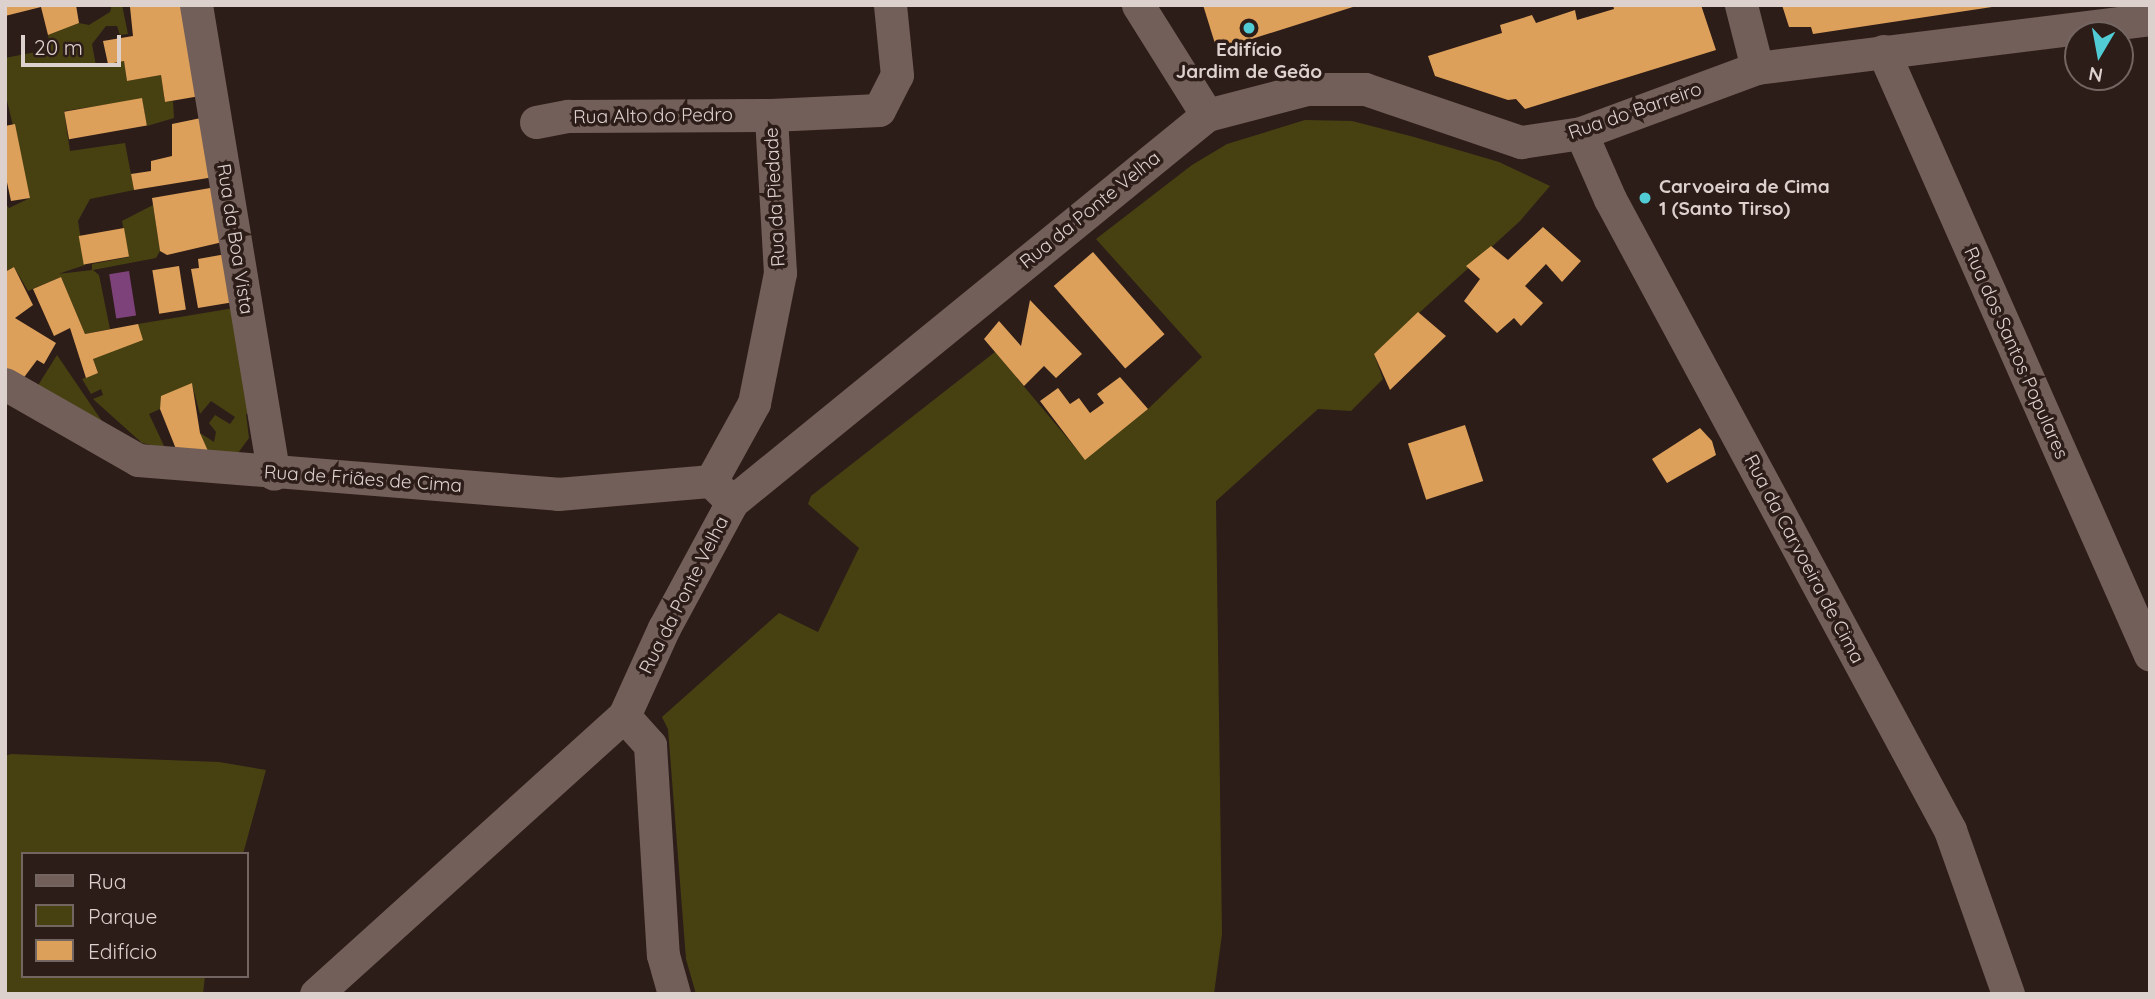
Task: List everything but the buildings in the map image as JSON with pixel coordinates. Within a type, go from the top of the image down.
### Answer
[{"type":"street","name":"Rua da Boa Vista","points":[[196,5],[274,474]]},
{"type":"street","name":"Rua da Piedade","points":[[722,492],[754,403],[780,273],[771,115],[879,110],[897,75],[890,5]]},
{"type":"street","points":[[1138,5],[1207,115]]},
{"type":"street","points":[[1741,5],[1757,68]]},
{"type":"street","name":"Rua do Barreiro","points":[[1207,115],[1307,89],[1365,89],[1521,142],[1581,132],[1757,68],[1883,51],[2077,18],[2150,19]]},
{"type":"street","name":"Rua dos Santos Populares","points":[[1883,51],[2150,655]]},
{"type":"street","name":"Rua Alto do Pedro","points":[[536,122],[569,116],[771,115]]},
{"type":"street","name":"Rua da Ponte Velha","points":[[316,994],[624,716],[722,492],[1207,115]]},
{"type":"street","name":"Rua da Carvoeira de Cima","points":[[1581,132],[1610,199],[1951,830],[2008,994]]},
{"type":"street","name":"Rua de Friães de Cima","points":[[5,384],[138,460],[274,474],[379,477],[558,494],[722,492]]},
{"type":"street","points":[[624,716],[650,744],[663,955],[674,994]]},
{"type":"green space","points":[[112,5],[122,5],[128,34],[120,35],[117,26],[106,26],[92,44],[96,66],[124,61],[127,81],[161,75],[165,102],[173,101],[174,118],[147,126],[142,99],[64,111],[70,151],[125,143],[134,190],[90,199],[78,221],[85,265],[58,274],[92,270],[92,264],[129,257],[122,221],[153,205],[160,251],[156,258],[93,270],[99,275],[110,329],[85,334],[61,277],[28,291],[14,267],[5,272],[5,203],[9,208],[30,198],[5,92],[5,58],[51,49],[48,35],[79,23],[89,25],[110,12]]},
{"type":"green space","points":[[1305,120],[1352,121],[1414,137],[1499,162],[1550,186],[1520,221],[1374,354],[1383,379],[1351,411],[1318,409],[1216,501],[1222,934],[1214,994],[696,994],[686,959],[668,729],[662,717],[779,613],[818,632],[859,548],[808,504],[811,496],[995,352],[1085,459],[1148,409],[1202,357],[1096,239],[1192,165],[1227,144]]},
{"type":"green space","points":[[234,308],[251,413],[246,414],[249,438],[235,457],[211,459],[200,433],[214,442],[216,432],[209,423],[215,415],[230,424],[235,417],[211,401],[200,414],[192,384],[162,396],[160,409],[149,414],[165,448],[142,443],[93,399],[103,395],[101,389],[91,394],[82,379],[98,373],[93,359],[138,324]]},
{"type":"green space","points":[[57,355],[108,430],[37,387]]},
{"type":"green space","points":[[11,754],[219,762],[266,770],[244,852],[21,852],[21,978],[205,978],[203,994],[5,994],[5,756]]},
{"type":"shaded area","points":[[129,271],[136,315],[116,319],[109,274]]},
{"type":"place","name":"Edifício Jardim de Geão","points":[[1249,28]]},
{"type":"place","name":"Carvoeira de Cima 1 (Santo Tirso)","points":[[1645,198]]}]
